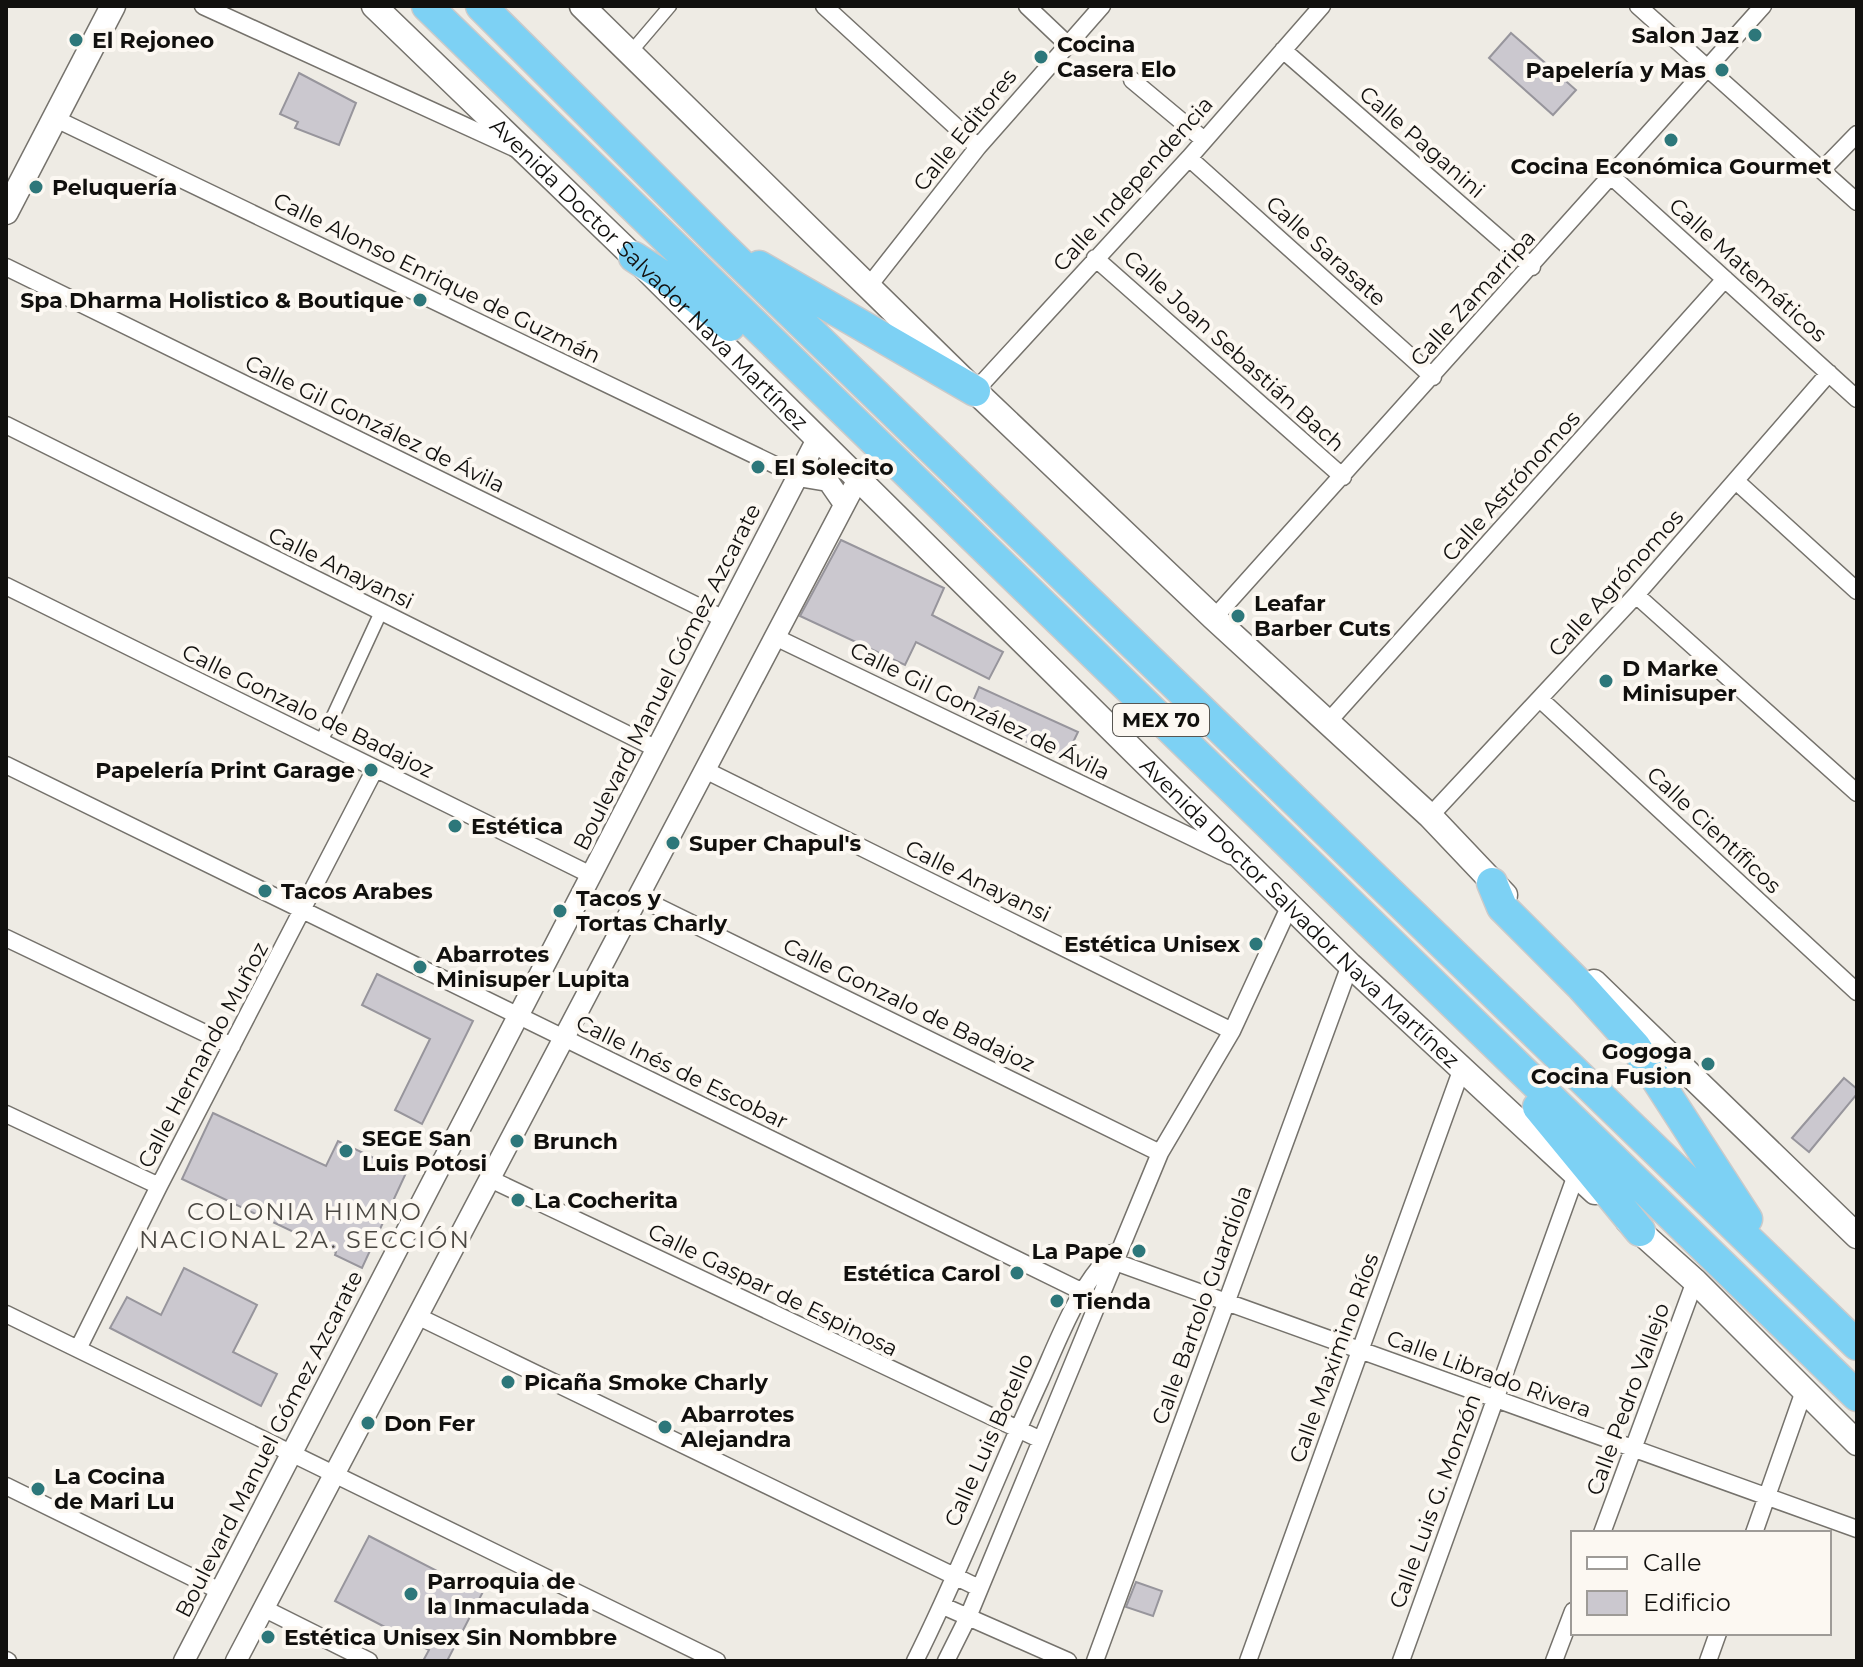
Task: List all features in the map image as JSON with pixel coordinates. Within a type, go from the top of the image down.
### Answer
[{"type":"highway","name":"Avenida Doctor Salvador Nava Martínez","points":[[427,6],[1857,1396]]},
{"type":"highway","name":"MEX 70","points":[[488,12],[719,243],[1857,1345]]},
{"type":"highway","points":[[719,243],[975,391]]},
{"type":"highway","points":[[634,257],[691,294],[901,468]]},
{"type":"highway","points":[[1492,883],[1502,907],[1580,985],[1635,1046],[1776,1265]]},
{"type":"highway","points":[[1497,1046],[1522,1088],[1640,1231]]},
{"type":"main road","points":[[6,212],[113,6]]},
{"type":"main road","name":"Avenida Doctor Salvador Nava Martínez","points":[[374,6],[634,257],[1291,903],[1350,965],[1461,1071],[1695,1281],[1857,1443]]},
{"type":"main road","points":[[582,6],[975,391],[1214,618],[1430,816],[1492,883],[1857,1236]]},
{"type":"street","points":[[203,6],[528,154]]},
{"type":"street","points":[[630,53],[670,6]]},
{"type":"street","points":[[824,6],[978,147]]},
{"type":"street","points":[[1027,6],[1066,43]]},
{"type":"street","name":"Calle Editores","points":[[868,287],[978,147],[1066,43],[1102,6]]},
{"type":"street","name":"Calle Independencia","points":[[975,391],[1189,158],[1322,6]]},
{"type":"street","points":[[1638,6],[1857,202]]},
{"type":"street","name":"Calle Zamarripa","points":[[1214,618],[1763,6]]},
{"type":"street","name":"Calle Paganini","points":[[1283,50],[1532,267]]},
{"type":"street","points":[[1132,80],[1204,140]]},
{"type":"street","name":"Calle Alonso Enrique de Guzmán","points":[[56,119],[798,476]]},
{"type":"street","points":[[1822,170],[1857,134]]},
{"type":"street","name":"Calle Sarasate","points":[[1189,158],[1433,377]]},
{"type":"street","name":"Calle Matemáticos","points":[[1610,175],[1857,399]]},
{"type":"street","name":"Calle Joan Sebastián Bach","points":[[1095,258],[1343,477]]},
{"type":"street","name":"Calle Gil González de Ávila","points":[[6,267],[724,619]]},
{"type":"street","name":"Calle Astrónomos","points":[[1328,722],[1725,279]]},
{"type":"street","name":"Calle Agrónomos","points":[[1430,816],[1636,595],[1829,373]]},
{"type":"street","name":"Calle Anayansi","points":[[6,425],[657,749]]},
{"type":"street","name":"Boulevard Manuel Gómez Azcarate","points":[[184,1661],[817,439]]},
{"type":"street","points":[[798,476],[828,481],[844,504]]},
{"type":"street","points":[[236,1661],[858,479]]},
{"type":"street","points":[[1736,481],[1857,591]]},
{"type":"street","name":"Calle Gonzalo de Badajoz","points":[[6,586],[591,875]]},
{"type":"street","points":[[1636,595],[1857,793]]},
{"type":"street","points":[[321,742],[381,612]]},
{"type":"street","name":"Calle Gil González de Ávila","points":[[775,637],[1253,867]]},
{"type":"street","name":"Calle Científicos","points":[[1541,700],[1857,992]]},
{"type":"street","name":"Calle Inés de Escobar","points":[[6,765],[1081,1291]]},
{"type":"street","name":"Calle Hernando Muñoz","points":[[78,1349],[375,769]]},
{"type":"street","name":"Calle Anayansi","points":[[705,770],[1232,1031]]},
{"type":"street","name":"Calle Gonzalo de Badajoz","points":[[638,897],[1160,1153]]},
{"type":"street","name":"Calle Luis Botello","points":[[946,1661],[968,1617],[1113,1255],[1160,1153],[1232,1031],[1291,903]]},
{"type":"street","points":[[6,938],[232,1046]]},
{"type":"street","name":"Calle Bartolo Guardiola","points":[[1095,1661],[1350,965]]},
{"type":"street","name":"Calle Maximino Ríos","points":[[1248,1661],[1461,1071]]},
{"type":"street","points":[[6,1114],[159,1186]]},
{"type":"street","name":"Calle Luis G. Monzón","points":[[1401,1661],[1576,1175]]},
{"type":"street","name":"Calle Gaspar de Espinosa","points":[[490,1179],[1039,1439]]},
{"type":"street","name":"Calle Luis Botello","points":[[915,1661],[943,1606],[953,1576],[1081,1291],[1113,1255]]},
{"type":"street","name":"Calle Librado Rivera","points":[[1113,1255],[1226,1303],[1857,1529]]},
{"type":"street","name":"Calle Pedro Vallejo","points":[[1603,1531],[1695,1281]]},
{"type":"street","points":[[6,1314],[711,1660]]},
{"type":"street","points":[[417,1316],[979,1588]]},
{"type":"street","points":[[1755,1531],[1804,1391]]},
{"type":"street","points":[[6,1486],[220,1591]]},
{"type":"street","points":[[943,1606],[1068,1661]]},
{"type":"street","points":[[263,1608],[369,1661]]},
{"type":"street","points":[[1554,1661],[1571,1616]]},
{"type":"street","points":[[1708,1661],[1717,1635]]},
{"type":"building","points":[[1511,33],[1576,90],[1553,115],[1489,58]]},
{"type":"building","points":[[299,73],[356,103],[339,145],[295,128],[298,122],[280,114]]},
{"type":"building","points":[[841,540],[944,588],[932,615],[1003,652],[989,679],[916,642],[905,665],[800,616]]},
{"type":"building","points":[[979,687],[1078,732],[1065,759],[967,715]]},
{"type":"building","points":[[377,974],[473,1021],[422,1124],[395,1110],[430,1039],[362,1005]]},
{"type":"building","points":[[1844,1078],[1857,1089],[1857,1094],[1809,1152],[1792,1138]]},
{"type":"building","points":[[213,1113],[326,1166],[338,1141],[406,1173],[362,1268],[335,1255],[336,1252],[182,1179]]},
{"type":"building","points":[[184,1268],[257,1305],[233,1352],[277,1374],[261,1406],[110,1328],[127,1297],[161,1315]]},
{"type":"building","name":"Parroquia de la Inmaculada","points":[[369,1536],[464,1585],[468,1577],[486,1586],[447,1661],[423,1661],[429,1650],[335,1601]]},
{"type":"building","points":[[1136,1582],[1162,1591],[1153,1616],[1126,1607]]},
{"type":"place","name":"Salon Jaz","points":[[1755,35]]},
{"type":"place","name":"El Rejoneo","points":[[76,40]]},
{"type":"place","name":"Cocina Casera Elo","points":[[1041,57]]},
{"type":"place","name":"Papelería y Mas","points":[[1722,70]]},
{"type":"place","name":"Cocina Económica Gourmet","points":[[1671,140]]},
{"type":"place","name":"Peluquería","points":[[36,187]]},
{"type":"place","name":"Spa Dharma Holistico & Boutique","points":[[420,300]]},
{"type":"place","name":"El Solecito","points":[[758,467]]},
{"type":"place","name":"Leafar Barber Cuts","points":[[1238,616]]},
{"type":"place","name":"D Marke Minisuper","points":[[1606,681]]},
{"type":"place","name":"Papelería Print Garage","points":[[371,770]]},
{"type":"place","name":"Estética","points":[[455,826]]},
{"type":"place","name":"Super Chapul's","points":[[673,843]]},
{"type":"place","name":"Tacos Arabes","points":[[265,891]]},
{"type":"place","name":"Tacos y Tortas Charly","points":[[560,911]]},
{"type":"place","name":"Estética Unisex","points":[[1256,944]]},
{"type":"place","name":"Abarrotes Minisuper Lupita","points":[[420,967]]},
{"type":"place","name":"Gogoga Cocina Fusion","points":[[1708,1064]]},
{"type":"place","name":"Brunch","points":[[517,1141]]},
{"type":"place","name":"SEGE San Luis Potosi","points":[[346,1151]]},
{"type":"place","name":"La Cocherita","points":[[518,1200]]},
{"type":"place","name":"La Pape","points":[[1139,1251]]},
{"type":"place","name":"Estética Carol","points":[[1017,1273]]},
{"type":"place","name":"Tienda","points":[[1057,1301]]},
{"type":"place","name":"Picaña Smoke Charly","points":[[508,1382]]},
{"type":"place","name":"Don Fer","points":[[368,1423]]},
{"type":"place","name":"Abarrotes Alejandra","points":[[665,1427]]},
{"type":"place","name":"La Cocina de Mari Lu","points":[[38,1489]]},
{"type":"place","name":"Parroquia de la Inmaculada","points":[[411,1594]]},
{"type":"place","name":"Estética Unisex Sin Nombbre","points":[[268,1637]]},
{"type":"district","name":"COLONIA HIMNO NACIONAL 2A. SECCIÓN","points":[[305,1225]]}]
